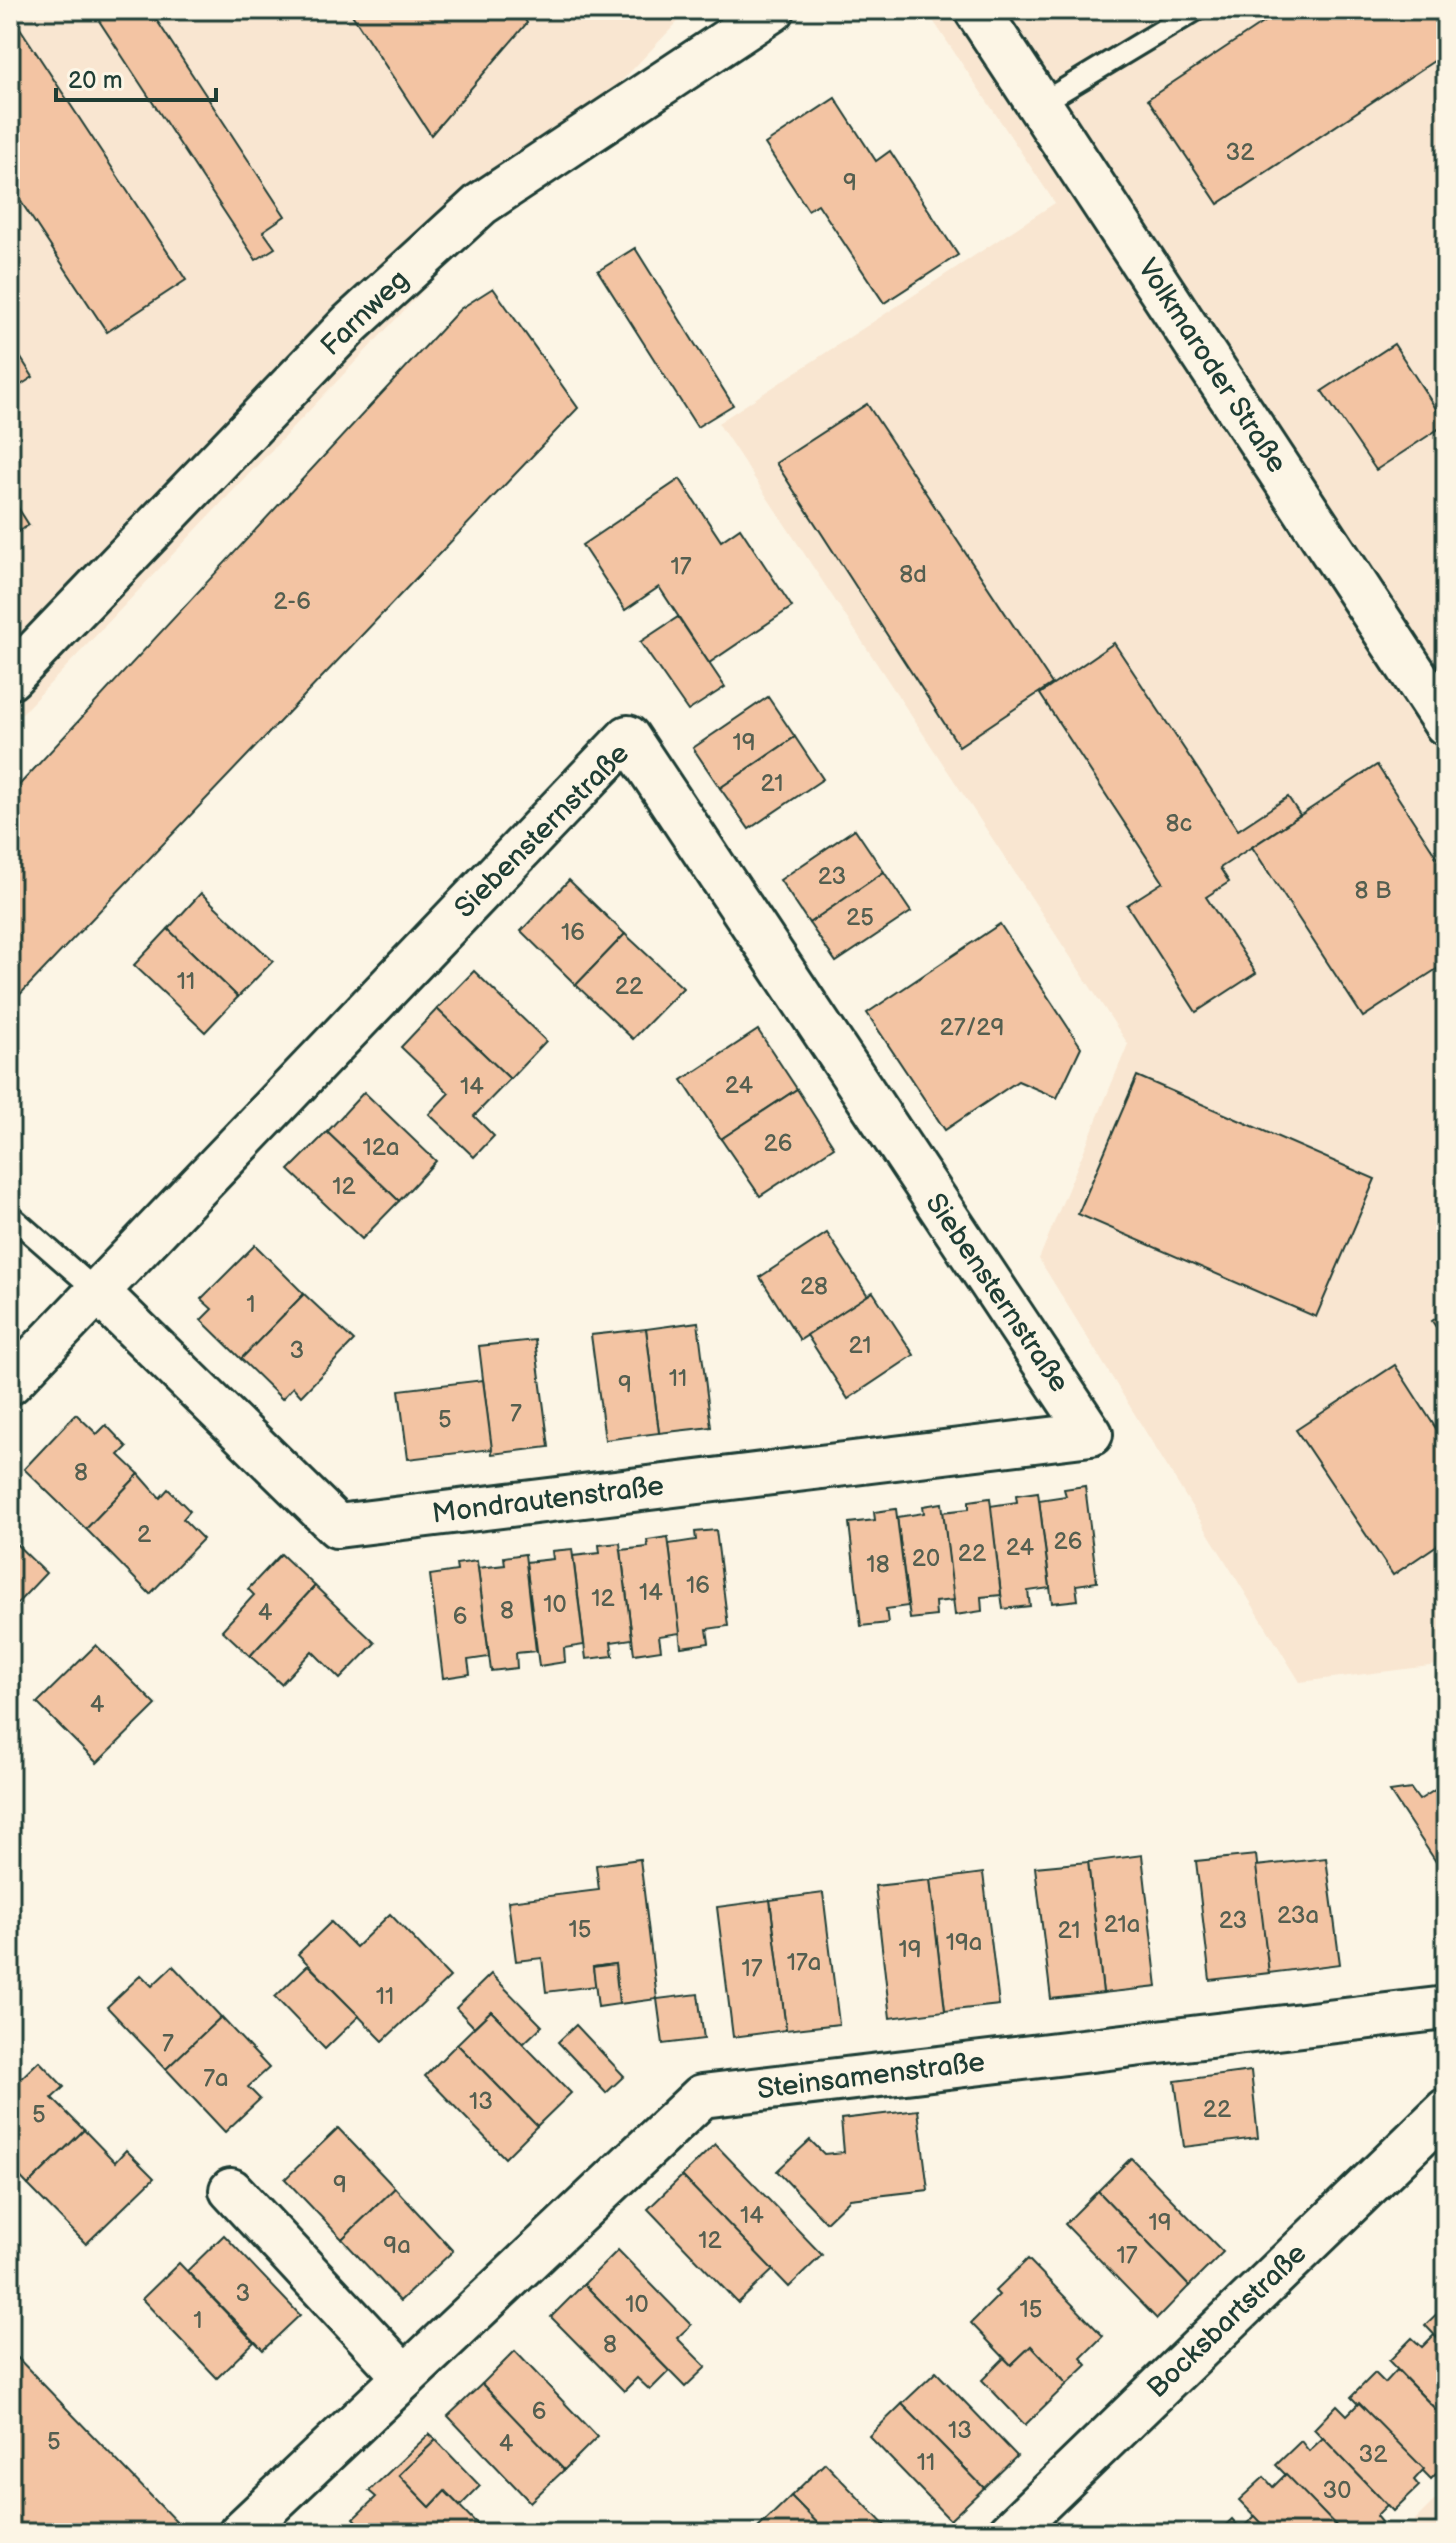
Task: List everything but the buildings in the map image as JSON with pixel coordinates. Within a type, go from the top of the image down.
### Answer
[{"type":"street","name":"Farnweg","points":[[10,678],[351,323],[481,204],[773,10]]},
{"type":"street","name":"Volkmaroder Straße","points":[[977,10],[1446,723]]},
{"type":"street","name":"Siebensternstraße","points":[[10,1383],[628,737],[1091,1434]]},
{"type":"street","name":"Mondrautenstraße","points":[[99,1293],[337,1526],[1091,1434]]},
{"type":"street","name":"Steinsamenstraße","points":[[240,2533],[702,2096],[1446,2008]]},
{"type":"street","name":"Bocksbartstraße","points":[[1009,2533],[1446,2110]]},
{"type":"street","points":[[231,2190],[405,2377]]},
{"type":"lane","points":[[1040,104],[1196,10]]},
{"type":"lane","points":[[10,1215],[99,1293]]},
{"type":"shaded area","points":[[10,10],[689,10],[10,726]]},
{"type":"shaded area","points":[[926,10],[1446,10],[1446,1664],[1300,1682],[1039,1259],[1128,1044],[718,423],[1055,203]]},
{"type":"shaded area","points":[[1446,2489],[1446,2533],[1402,2533]]}]
